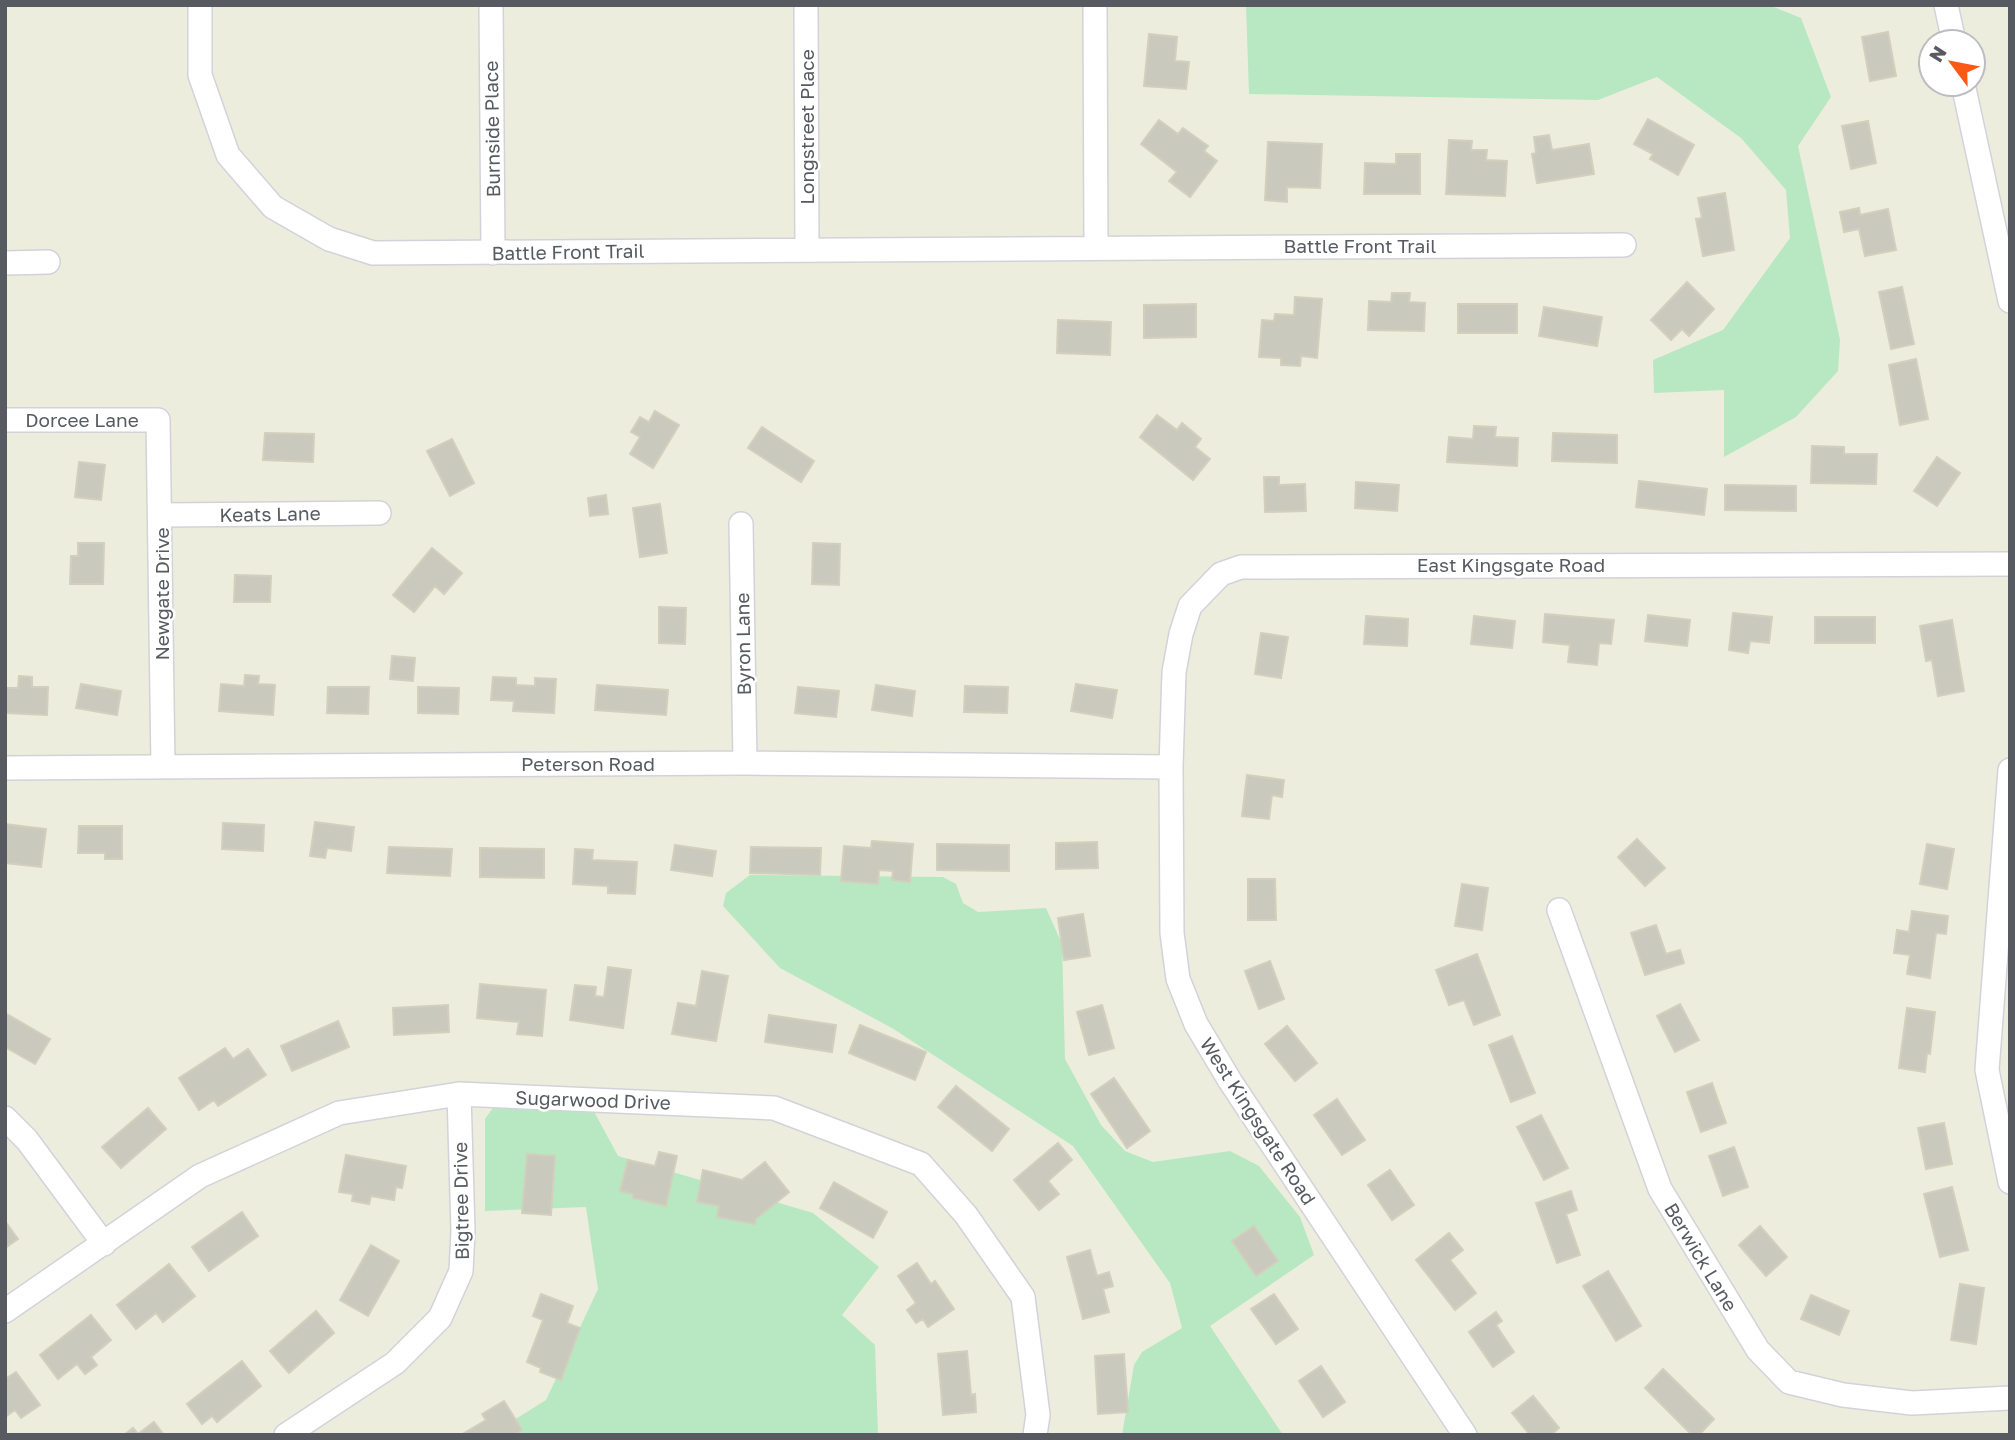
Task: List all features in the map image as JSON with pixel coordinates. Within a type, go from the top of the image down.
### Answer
[{"type":"street","name":"Battle Front Trail","points":[[200,5],[200,75],[228,155],[273,208],[330,239],[373,253],[1624,244]]},
{"type":"street","name":"Burnside Place","points":[[491,5],[493,253]]},
{"type":"street","name":"Longstreet Place","points":[[806,5],[807,249]]},
{"type":"street","points":[[1095,5],[1096,248]]},
{"type":"street","points":[[1946,5],[1951,28]]},
{"type":"street","points":[[1967,98],[2010,301]]},
{"type":"street","points":[[5,263],[48,262]]},
{"type":"street","name":"Dorcee Lane","points":[[5,421],[158,420]]},
{"type":"street","name":"Newgate Drive","points":[[158,420],[163,767]]},
{"type":"street","name":"Keats Lane","points":[[161,515],[379,513]]},
{"type":"street","name":"Byron Lane","points":[[741,524],[745,763]]},
{"type":"street","name":"East Kingsgate Road","points":[[1171,767],[1174,672],[1181,634],[1190,607],[1221,573],[1241,567],[2010,564]]},
{"type":"street","name":"Peterson Road","points":[[5,768],[745,763],[1171,767]]},
{"type":"street","name":"West Kingsgate Road","points":[[1171,767],[1172,933],[1178,979],[1196,1024],[1230,1081],[1465,1435]]},
{"type":"street","points":[[2010,770],[1987,1070],[2010,1182]]},
{"type":"street","name":"Berwick Lane","points":[[1559,910],[1660,1189],[1758,1350],[1790,1382],[1843,1395],[1912,1404],[2010,1398]]},
{"type":"street","name":"Sugarwood Drive","points":[[5,1311],[200,1176],[339,1113],[459,1094],[774,1108],[921,1164],[966,1215],[1023,1297],[1038,1415],[1035,1435]]},
{"type":"street","name":"Bigtree Drive","points":[[286,1435],[394,1363],[440,1318],[461,1271],[463,1231],[459,1094]]},
{"type":"street","points":[[5,1118],[27,1140],[104,1244]]},
{"type":"green space","points":[[1246,5],[1769,5],[1801,18],[1831,97],[1798,146],[1840,340],[1838,371],[1796,417],[1724,457],[1724,390],[1654,393],[1653,360],[1723,330],[1790,238],[1786,190],[1741,138],[1657,77],[1598,100],[1249,94]]},
{"type":"green space","points":[[750,875],[943,877],[956,884],[963,903],[978,912],[1046,908],[1062,944],[1065,1059],[1101,1125],[1125,1151],[1153,1162],[1230,1151],[1259,1166],[1300,1217],[1314,1255],[1210,1326],[1283,1435],[1122,1435],[1134,1365],[1142,1352],[1182,1328],[1170,1283],[1073,1146],[892,1028],[780,968],[723,906],[726,893]]},
{"type":"green space","points":[[590,1104],[618,1156],[813,1213],[879,1267],[842,1315],[875,1345],[878,1435],[490,1435],[546,1400],[598,1289],[586,1207],[485,1211],[485,1119],[495,1105]]},
{"type":"building","points":[[1888,32],[1896,76],[1870,81],[1862,37]]},
{"type":"building","points":[[1149,34],[1177,37],[1175,61],[1189,62],[1186,89],[1144,86]]},
{"type":"building","points":[[1648,119],[1694,145],[1678,175],[1650,159],[1653,154],[1634,144]]},
{"type":"building","points":[[1159,120],[1178,134],[1183,128],[1208,146],[1204,151],[1217,161],[1190,197],[1169,181],[1177,172],[1141,144]]},
{"type":"building","points":[[1868,121],[1876,163],[1851,169],[1842,126]]},
{"type":"building","points":[[1549,135],[1552,150],[1589,144],[1594,174],[1537,183],[1532,154],[1536,153],[1534,137]]},
{"type":"building","points":[[1449,140],[1472,141],[1471,150],[1487,150],[1486,160],[1507,161],[1505,196],[1446,194]]},
{"type":"building","points":[[1268,142],[1322,144],[1320,188],[1287,187],[1287,202],[1265,200]]},
{"type":"building","points":[[1396,154],[1420,154],[1420,194],[1364,194],[1365,163],[1396,164]]},
{"type":"building","points":[[1725,193],[1734,250],[1703,256],[1696,219],[1702,218],[1698,198]]},
{"type":"building","points":[[1859,208],[1860,215],[1888,209],[1896,250],[1865,256],[1859,229],[1844,232],[1840,212]]},
{"type":"building","points":[[1687,282],[1714,309],[1689,336],[1682,329],[1671,340],[1651,320]]},
{"type":"building","points":[[1902,287],[1914,344],[1891,349],[1879,292]]},
{"type":"building","points":[[1392,293],[1410,293],[1409,302],[1425,303],[1424,331],[1368,330],[1369,301],[1391,302]]},
{"type":"building","points":[[1295,297],[1322,299],[1317,358],[1301,356],[1300,366],[1281,365],[1281,358],[1259,357],[1262,320],[1274,321],[1275,314],[1294,315]]},
{"type":"building","points":[[1196,304],[1196,337],[1144,338],[1144,305]]},
{"type":"building","points":[[1458,304],[1517,304],[1517,333],[1458,333]]},
{"type":"building","points":[[1544,307],[1602,317],[1597,346],[1539,336]]},
{"type":"building","points":[[1058,320],[1111,322],[1110,355],[1057,353]]},
{"type":"building","points":[[1916,359],[1928,419],[1900,425],[1889,365]]},
{"type":"building","points":[[655,411],[679,425],[653,468],[630,454],[640,437],[631,432],[640,417],[649,422]]},
{"type":"building","points":[[1157,415],[1177,430],[1182,423],[1201,439],[1195,447],[1210,459],[1193,480],[1140,437]]},
{"type":"building","points":[[1474,426],[1496,427],[1495,437],[1518,438],[1517,466],[1447,462],[1449,437],[1473,439]]},
{"type":"building","points":[[762,427],[814,461],[801,482],[748,448]]},
{"type":"building","points":[[265,433],[314,434],[313,462],[263,460]]},
{"type":"building","points":[[1553,433],[1617,435],[1617,463],[1552,461]]},
{"type":"building","points":[[452,439],[474,483],[450,496],[427,451]]},
{"type":"building","points":[[1812,446],[1844,447],[1844,454],[1877,454],[1876,484],[1811,483]]},
{"type":"building","points":[[1937,457],[1960,473],[1937,506],[1914,491]]},
{"type":"building","points":[[79,462],[105,465],[101,500],[75,497]]},
{"type":"building","points":[[1264,477],[1279,477],[1279,485],[1305,484],[1306,511],[1265,512]]},
{"type":"building","points":[[1639,481],[1707,489],[1704,515],[1636,507]]},
{"type":"building","points":[[1356,482],[1399,485],[1397,511],[1355,508]]},
{"type":"building","points":[[1725,485],[1796,486],[1796,511],[1725,510]]},
{"type":"building","points":[[606,495],[608,514],[590,516],[588,498]]},
{"type":"building","points":[[660,504],[667,553],[640,557],[633,508]]},
{"type":"building","points":[[78,543],[104,543],[103,584],[70,584],[71,556],[78,556]]},
{"type":"building","points":[[813,543],[840,544],[839,585],[812,584]]},
{"type":"building","points":[[432,548],[462,573],[444,594],[435,586],[414,612],[393,595]]},
{"type":"building","points":[[235,575],[271,576],[270,602],[234,602]]},
{"type":"building","points":[[659,607],[686,608],[685,644],[659,643]]},
{"type":"building","points":[[1733,613],[1772,617],[1769,643],[1750,641],[1748,653],[1729,650]]},
{"type":"building","points":[[1545,614],[1614,620],[1611,644],[1599,643],[1597,665],[1568,662],[1570,645],[1543,642]]},
{"type":"building","points":[[1648,615],[1690,620],[1687,646],[1645,641]]},
{"type":"building","points":[[1366,616],[1408,619],[1407,646],[1364,644]]},
{"type":"building","points":[[1474,616],[1515,621],[1512,648],[1471,644]]},
{"type":"building","points":[[1815,617],[1875,617],[1875,643],[1815,643]]},
{"type":"building","points":[[1952,620],[1964,691],[1938,696],[1932,660],[1926,661],[1920,626]]},
{"type":"building","points":[[1261,633],[1288,637],[1281,678],[1255,674]]},
{"type":"building","points":[[392,656],[415,658],[413,681],[390,679]]},
{"type":"building","points":[[245,675],[259,676],[258,684],[275,685],[273,715],[219,711],[221,684],[244,686]]},
{"type":"building","points":[[19,676],[32,677],[32,687],[48,687],[47,715],[5,713],[5,688],[18,688]]},
{"type":"building","points":[[493,677],[516,678],[516,685],[535,686],[535,678],[556,679],[554,713],[513,711],[514,701],[491,700]]},
{"type":"building","points":[[81,684],[121,691],[117,715],[76,708]]},
{"type":"building","points":[[1076,684],[1117,690],[1112,718],[1071,711]]},
{"type":"building","points":[[597,685],[668,690],[666,715],[595,710]]},
{"type":"building","points":[[876,685],[915,691],[912,716],[872,710]]},
{"type":"building","points":[[965,686],[1008,687],[1007,713],[964,712]]},
{"type":"building","points":[[328,687],[369,687],[368,714],[327,713]]},
{"type":"building","points":[[418,687],[459,688],[458,714],[418,713]]},
{"type":"building","points":[[798,687],[839,691],[836,717],[795,713]]},
{"type":"building","points":[[1247,775],[1284,780],[1282,797],[1272,795],[1269,819],[1242,816]]},
{"type":"building","points":[[315,822],[354,827],[351,851],[327,848],[325,858],[310,856]]},
{"type":"building","points":[[223,823],[264,825],[263,851],[222,849]]},
{"type":"building","points":[[5,824],[46,829],[41,867],[5,863]]},
{"type":"building","points":[[79,826],[122,826],[122,859],[105,859],[105,853],[78,853]]},
{"type":"building","points":[[1637,839],[1665,868],[1645,886],[1618,857]]},
{"type":"building","points":[[872,841],[913,844],[910,882],[892,880],[893,871],[879,870],[878,884],[841,881],[844,846],[871,848]]},
{"type":"building","points":[[1097,842],[1098,868],[1056,869],[1056,843]]},
{"type":"building","points":[[937,844],[1009,845],[1009,871],[937,870]]},
{"type":"building","points":[[1927,844],[1954,849],[1947,889],[1920,884]]},
{"type":"building","points":[[675,845],[716,851],[712,876],[671,870]]},
{"type":"building","points":[[389,847],[452,849],[450,876],[387,873]]},
{"type":"building","points":[[751,847],[821,848],[820,875],[750,873]]},
{"type":"building","points":[[480,848],[544,849],[544,878],[480,877]]},
{"type":"building","points":[[575,849],[593,850],[592,860],[637,862],[635,894],[608,893],[608,886],[573,884]]},
{"type":"building","points":[[1248,879],[1275,879],[1276,920],[1248,920]]},
{"type":"building","points":[[1462,884],[1488,888],[1482,930],[1455,926]]},
{"type":"building","points":[[1912,911],[1948,916],[1946,934],[1936,933],[1930,978],[1907,974],[1910,955],[1894,953],[1897,930],[1909,932]]},
{"type":"building","points":[[1083,914],[1090,956],[1064,960],[1058,918]]},
{"type":"building","points":[[1656,925],[1666,954],[1680,950],[1684,963],[1645,975],[1631,933]]},
{"type":"building","points":[[1477,954],[1500,1015],[1474,1025],[1464,1000],[1449,1005],[1436,970]]},
{"type":"building","points":[[1270,961],[1284,999],[1259,1009],[1245,971]]},
{"type":"building","points":[[608,967],[631,970],[623,1028],[570,1020],[575,985],[596,987],[595,996],[604,997]]},
{"type":"building","points":[[702,971],[728,976],[716,1041],[672,1034],[678,1003],[696,1006]]},
{"type":"building","points":[[480,984],[546,990],[542,1036],[517,1034],[519,1022],[477,1018]]},
{"type":"building","points":[[1680,1004],[1699,1040],[1675,1052],[1657,1016]]},
{"type":"building","points":[[448,1005],[449,1032],[394,1035],[393,1008]]},
{"type":"building","points":[[1102,1005],[1114,1048],[1089,1055],[1077,1012]]},
{"type":"building","points":[[1907,1008],[1935,1012],[1925,1072],[1899,1068]]},
{"type":"building","points":[[5,1013],[50,1039],[35,1064],[5,1047]]},
{"type":"building","points":[[769,1015],[836,1025],[832,1052],[765,1042]]},
{"type":"building","points":[[338,1021],[349,1047],[292,1071],[281,1046]]},
{"type":"building","points":[[860,1025],[926,1052],[915,1080],[849,1053]]},
{"type":"building","points":[[1287,1026],[1317,1063],[1295,1081],[1265,1044]]},
{"type":"building","points":[[1512,1036],[1535,1093],[1511,1102],[1489,1045]]},
{"type":"building","points":[[225,1048],[233,1059],[248,1049],[266,1075],[218,1106],[214,1100],[199,1110],[179,1078]]},
{"type":"building","points":[[1114,1078],[1150,1131],[1127,1148],[1091,1094]]},
{"type":"building","points":[[1712,1083],[1726,1123],[1701,1132],[1687,1092]]},
{"type":"building","points":[[956,1086],[1009,1129],[992,1151],[938,1107]]},
{"type":"building","points":[[1337,1099],[1365,1140],[1342,1155],[1314,1115]]},
{"type":"building","points":[[148,1108],[166,1129],[121,1168],[102,1147]]},
{"type":"building","points":[[1541,1115],[1568,1168],[1544,1180],[1517,1127]]},
{"type":"building","points":[[1944,1123],[1952,1164],[1926,1169],[1918,1128]]},
{"type":"building","points":[[1058,1143],[1072,1160],[1048,1181],[1059,1194],[1039,1210],[1014,1180]]},
{"type":"building","points":[[1734,1147],[1748,1187],[1723,1196],[1709,1156]]},
{"type":"building","points":[[659,1152],[677,1156],[666,1206],[633,1198],[633,1194],[620,1191],[628,1160],[655,1166]]},
{"type":"building","points":[[527,1154],[555,1156],[551,1215],[522,1213]]},
{"type":"building","points":[[346,1155],[406,1166],[402,1188],[396,1187],[394,1200],[371,1196],[369,1204],[352,1201],[353,1194],[339,1192]]},
{"type":"building","points":[[765,1162],[789,1192],[756,1219],[755,1224],[717,1217],[719,1206],[697,1202],[703,1170],[742,1180]]},
{"type":"building","points":[[1390,1170],[1414,1205],[1392,1220],[1368,1185]]},
{"type":"building","points":[[834,1182],[887,1212],[873,1238],[820,1208]]},
{"type":"building","points":[[1952,1187],[1968,1250],[1940,1257],[1924,1194]]},
{"type":"building","points":[[1571,1191],[1577,1210],[1566,1214],[1580,1255],[1557,1263],[1536,1203]]},
{"type":"building","points":[[242,1212],[258,1236],[209,1271],[192,1247]]},
{"type":"building","points":[[5,1221],[18,1239],[5,1248]]},
{"type":"building","points":[[1254,1226],[1278,1261],[1256,1276],[1232,1241]]},
{"type":"building","points":[[1760,1226],[1787,1257],[1766,1276],[1739,1245]]},
{"type":"building","points":[[1449,1233],[1463,1250],[1450,1260],[1476,1293],[1455,1310],[1416,1260]]},
{"type":"building","points":[[371,1245],[399,1261],[368,1316],[340,1300]]},
{"type":"building","points":[[1090,1250],[1097,1276],[1109,1272],[1113,1286],[1103,1289],[1109,1312],[1083,1319],[1067,1257]]},
{"type":"building","points":[[917,1263],[931,1284],[935,1281],[954,1309],[928,1327],[923,1319],[916,1323],[907,1310],[916,1303],[898,1276]]},
{"type":"building","points":[[169,1264],[195,1296],[163,1322],[156,1313],[136,1329],[117,1305]]},
{"type":"building","points":[[1608,1271],[1641,1326],[1616,1341],[1583,1286]]},
{"type":"building","points":[[1960,1284],[1984,1288],[1976,1344],[1951,1340]]},
{"type":"building","points":[[541,1294],[573,1306],[567,1323],[580,1328],[561,1380],[540,1372],[541,1368],[527,1362],[543,1320],[533,1316]]},
{"type":"building","points":[[1274,1294],[1298,1329],[1276,1344],[1251,1309]]},
{"type":"building","points":[[1811,1295],[1849,1311],[1839,1335],[1801,1319]]},
{"type":"building","points":[[316,1311],[334,1333],[289,1373],[270,1351]]},
{"type":"building","points":[[1496,1312],[1502,1321],[1496,1325],[1514,1352],[1493,1367],[1469,1332]]},
{"type":"building","points":[[91,1315],[111,1340],[91,1357],[97,1365],[85,1374],[77,1364],[58,1379],[40,1355]]},
{"type":"building","points":[[967,1351],[971,1395],[975,1394],[976,1412],[943,1415],[938,1354]]},
{"type":"building","points":[[1124,1354],[1128,1412],[1098,1414],[1095,1356]]},
{"type":"building","points":[[242,1361],[261,1386],[217,1422],[212,1416],[202,1424],[187,1404]]},
{"type":"building","points":[[1321,1366],[1345,1402],[1323,1417],[1299,1381]]},
{"type":"building","points":[[1663,1369],[1714,1419],[1699,1435],[1692,1435],[1645,1388]]},
{"type":"building","points":[[16,1372],[40,1405],[21,1418],[15,1410],[5,1417],[5,1379]]},
{"type":"building","points":[[1533,1396],[1559,1428],[1551,1435],[1530,1435],[1512,1413]]},
{"type":"building","points":[[504,1401],[522,1430],[514,1435],[461,1435],[486,1420],[482,1414]]},
{"type":"building","points":[[154,1422],[164,1435],[124,1435],[133,1428],[138,1434]]}]
